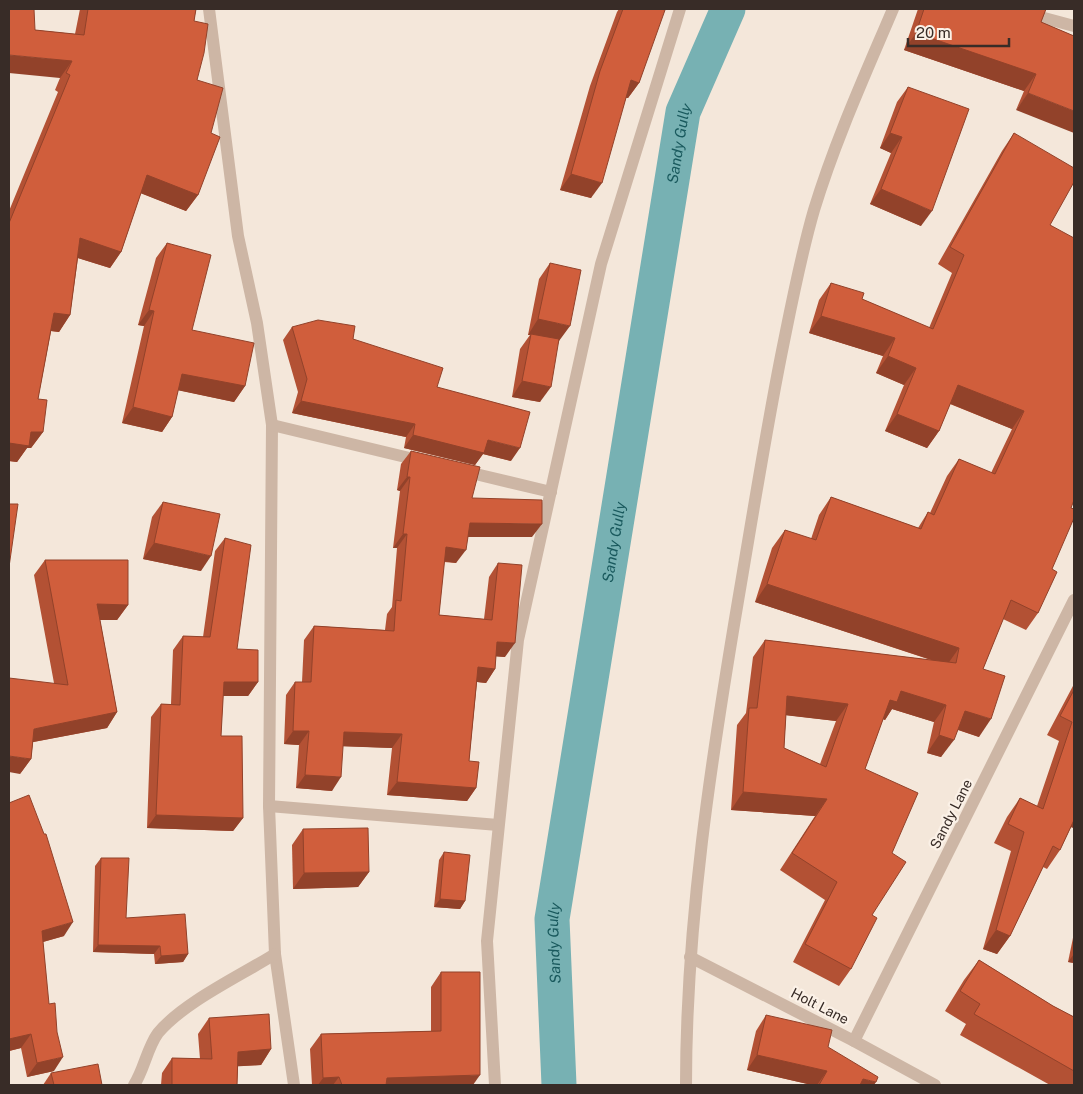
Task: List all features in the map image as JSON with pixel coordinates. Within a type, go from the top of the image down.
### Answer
[{"type":"street","points":[[208,9],[238,236],[257,323],[272,425],[269,806],[276,954],[294,1085]]},
{"type":"street","points":[[495,1085],[487,941],[518,640],[602,264],[680,9]]},
{"type":"street","points":[[686,1085],[686,1016],[692,918],[724,682],[766,436],[798,273],[834,148],[892,9]]},
{"type":"street","points":[[1011,9],[1074,26]]},
{"type":"street","points":[[272,425],[436,464]]},
{"type":"street","points":[[455,469],[551,492]]},
{"type":"street","name":"Sandy Lane","points":[[854,1040],[1074,600]]},
{"type":"street","points":[[269,806],[498,825]]},
{"type":"street","points":[[138,1082],[157,1035],[176,1015],[276,954]]},
{"type":"street","name":"Holt Lane","points":[[690,957],[854,1040],[936,1085]]},
{"type":"building","points":[[9,9],[34,9],[35,30],[84,35],[88,9],[196,9],[194,21],[208,24],[204,53],[197,80],[223,88],[211,133],[220,137],[198,195],[147,175],[121,252],[80,238],[70,315],[54,313],[38,399],[47,400],[43,432],[31,432],[29,446],[9,443],[9,223],[70,75],[66,73],[72,61],[9,55]]},
{"type":"building","points":[[623,9],[665,10],[639,83],[631,80],[602,183],[571,174],[600,71]]},
{"type":"building","points":[[924,9],[1046,9],[1041,22],[1074,36],[1074,111],[1028,93],[1036,74],[916,33]]},
{"type":"building","points":[[908,87],[969,109],[932,211],[881,189],[902,137],[890,133]]},
{"type":"building","points":[[1014,133],[1074,168],[1074,182],[1050,225],[1074,238],[1074,500],[1071,508],[1074,509],[1074,518],[1052,569],[1057,572],[1038,613],[1011,600],[983,669],[1005,676],[991,719],[965,711],[954,740],[939,735],[946,705],[901,691],[897,702],[890,700],[865,769],[918,793],[892,853],[906,862],[872,915],[877,918],[851,969],[805,944],[837,882],[792,853],[827,799],[743,792],[749,708],[757,708],[765,640],[956,663],[959,648],[767,584],[785,530],[816,540],[831,497],[921,529],[928,512],[934,515],[959,459],[995,474],[1024,411],[958,385],[939,431],[897,414],[916,368],[888,356],[895,338],[821,316],[831,283],[864,293],[862,299],[933,329],[964,255],[950,247]],"holes":[[[787,696],[848,704],[826,767],[784,748]]]},
{"type":"building","points":[[167,243],[211,255],[192,330],[254,343],[245,386],[182,374],[172,417],[133,407],[154,311],[149,310]]},
{"type":"building","points":[[550,263],[581,270],[570,326],[538,319]]},
{"type":"building","points":[[318,320],[355,326],[353,339],[443,368],[437,387],[530,412],[520,448],[488,440],[484,453],[413,435],[415,424],[301,401],[307,379],[292,327]]},
{"type":"building","points":[[531,334],[559,339],[551,387],[522,381]]},
{"type":"building","points":[[411,451],[480,467],[472,498],[542,500],[542,524],[470,523],[466,550],[446,547],[439,615],[492,620],[498,563],[522,565],[515,643],[497,642],[495,669],[478,667],[469,761],[479,762],[476,788],[397,782],[402,734],[344,732],[341,777],[305,775],[309,731],[293,731],[295,682],[311,682],[314,626],[394,631],[396,600],[401,601],[407,534],[403,534]]},
{"type":"building","points":[[163,502],[220,514],[211,556],[154,543]]},
{"type":"building","points":[[9,504],[18,504],[9,567]]},
{"type":"building","points":[[225,538],[251,545],[237,649],[258,650],[258,682],[224,682],[221,736],[242,736],[243,818],[156,815],[161,704],[180,705],[183,636],[210,637]]},
{"type":"building","points":[[45,560],[128,560],[128,605],[97,604],[117,712],[34,729],[31,759],[9,756],[9,678],[68,685]]},
{"type":"building","points":[[1074,690],[1074,820],[1060,850],[1053,846],[1010,936],[996,930],[1024,832],[1008,824],[1020,798],[1043,809],[1072,722],[1060,716]]},
{"type":"building","points":[[29,795],[44,834],[46,834],[73,922],[42,931],[49,1004],[55,1003],[57,1032],[63,1057],[37,1063],[31,1034],[9,1039],[9,803]]},
{"type":"building","points":[[368,828],[369,872],[304,873],[303,829]]},
{"type":"building","points":[[444,852],[470,855],[465,901],[440,899]]},
{"type":"building","points":[[101,858],[129,858],[126,918],[185,914],[188,954],[161,956],[160,946],[98,945]]},
{"type":"building","points":[[979,960],[1074,1017],[1074,1071],[974,1014],[980,1004],[960,991]]},
{"type":"building","points":[[441,972],[480,972],[480,1075],[387,1078],[386,1085],[342,1085],[339,1077],[323,1078],[321,1034],[441,1031]]},
{"type":"building","points":[[269,1014],[271,1049],[238,1052],[237,1085],[172,1085],[172,1058],[212,1059],[209,1018]]},
{"type":"building","points":[[766,1015],[832,1030],[828,1047],[878,1077],[876,1082],[863,1079],[860,1085],[819,1085],[827,1071],[757,1055]]},
{"type":"building","points":[[98,1064],[102,1085],[54,1085],[51,1073]]},
{"type":"waterway","name":"Sandy Gully","points":[[559,1085],[552,919],[683,112],[728,9]]}]
